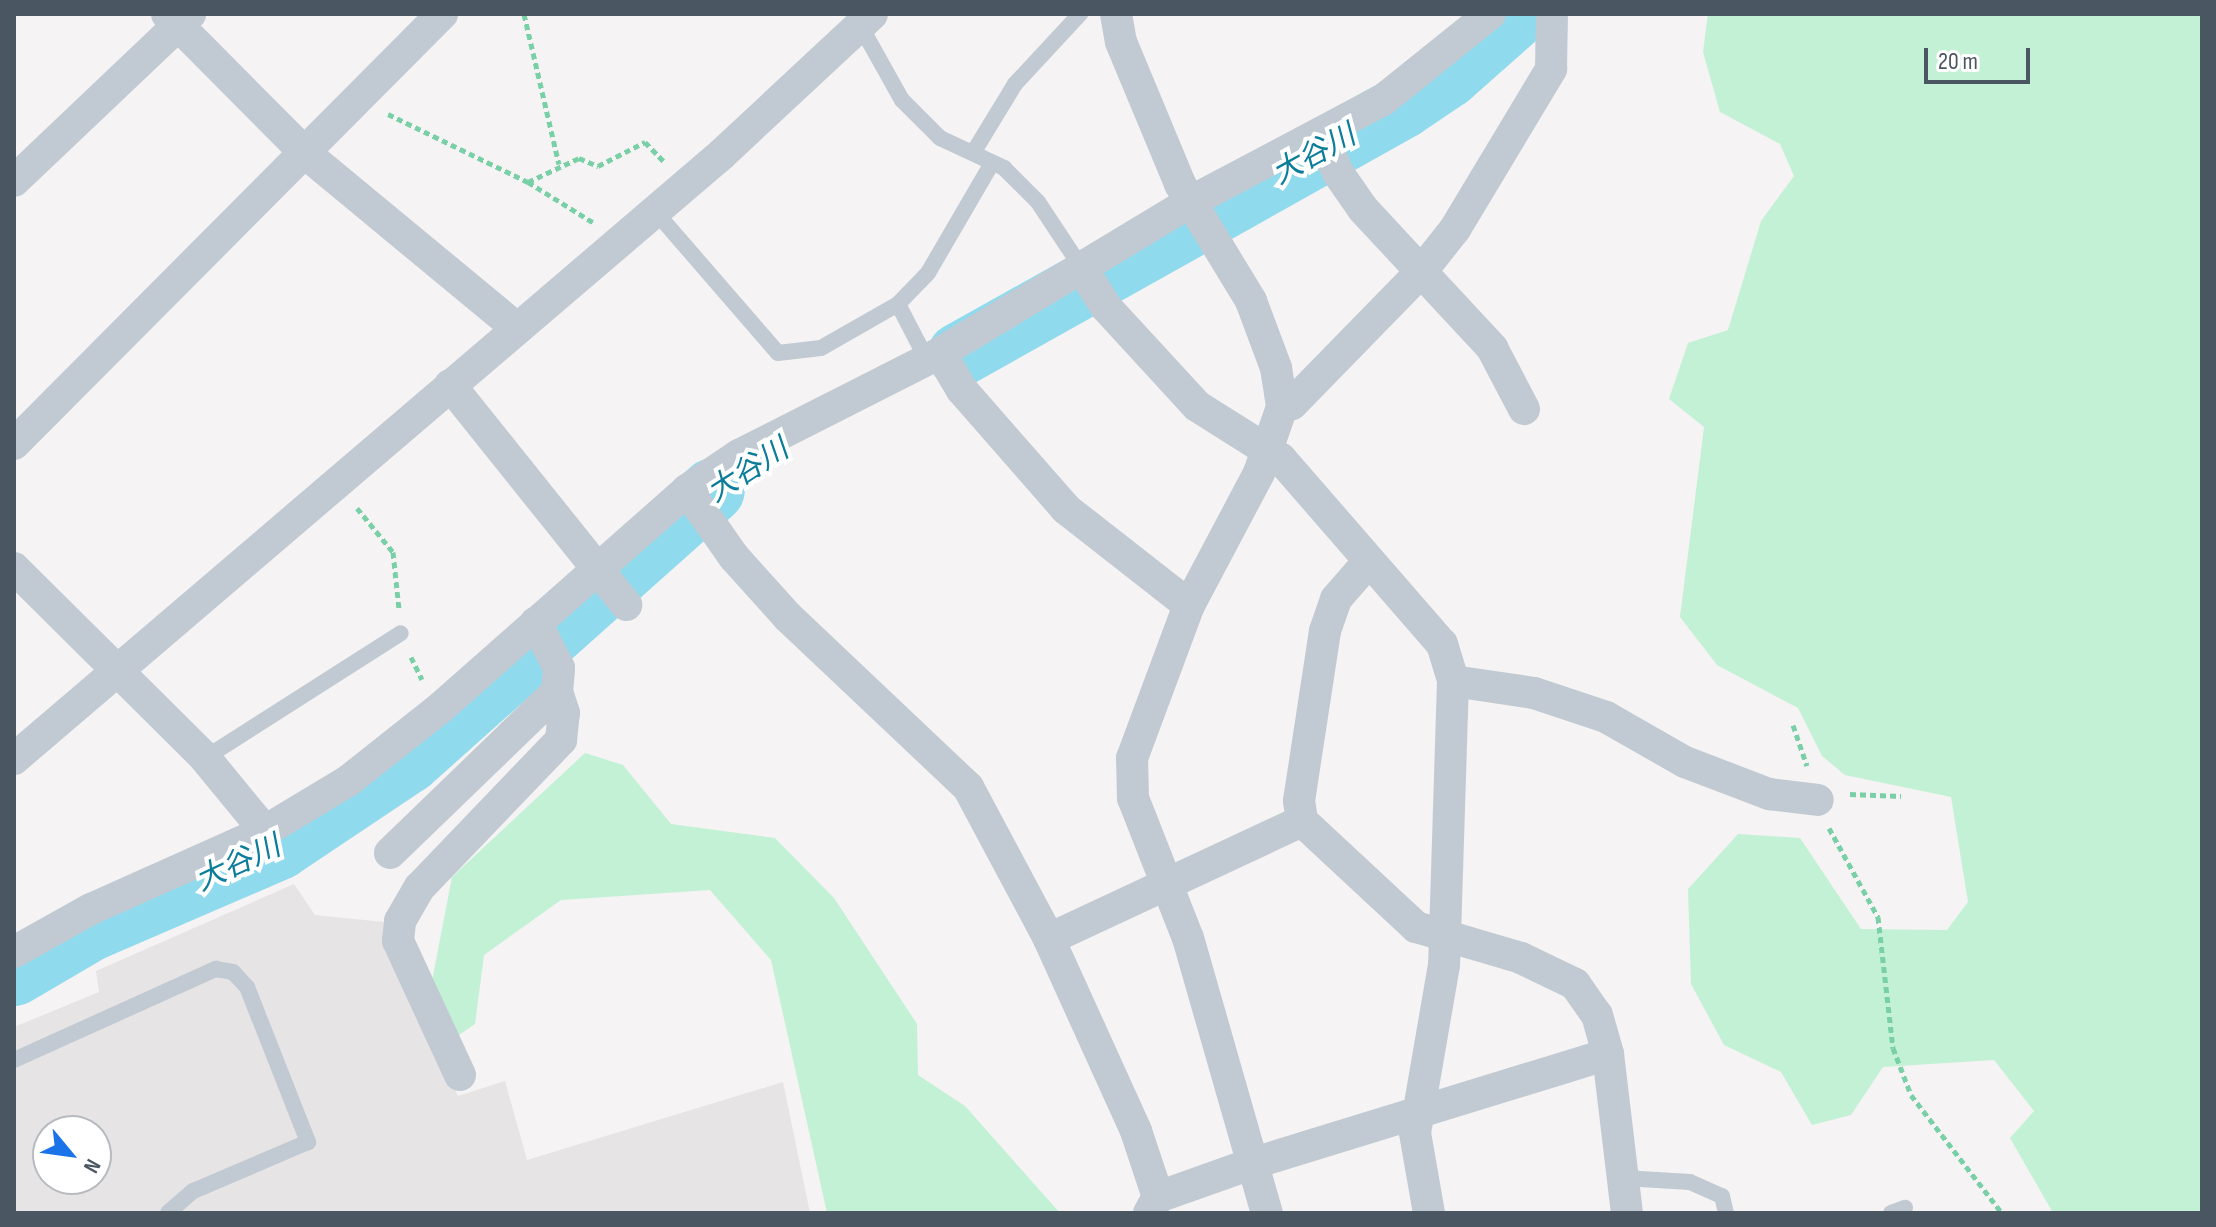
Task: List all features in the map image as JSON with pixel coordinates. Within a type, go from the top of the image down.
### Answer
[{"type":"street","points":[[14,444],[442,14]]},
{"type":"street","points":[[1116,14],[1121,42],[1194,207],[1251,301],[1276,368],[1282,407],[1268,449],[1189,605],[1132,758],[1133,798],[1188,938],[1267,1213]]},
{"type":"street","points":[[14,952],[91,909],[265,831],[348,781],[541,629],[598,566],[695,502],[739,455],[937,357],[1085,274],[1194,207],[1323,137],[1394,92],[1490,14]]},
{"type":"street","points":[[1282,407],[1292,404],[1421,272],[1455,229],[1551,69],[1552,14]]},
{"type":"street","points":[[14,181],[178,18],[305,153],[514,326]]},
{"type":"street","points":[[14,759],[450,385],[514,326],[685,184],[866,20]]},
{"type":"street","points":[[1323,137],[1338,173],[1421,272],[1492,348],[1524,409]]},
{"type":"street","points":[[1085,274],[1106,307],[1197,406],[1268,449],[1442,644],[1453,681],[1441,938],[1444,965],[1416,1115],[1429,1213]]},
{"type":"street","points":[[937,357],[1066,509],[1189,605]]},
{"type":"street","points":[[450,385],[598,566],[626,605]]},
{"type":"street","points":[[695,502],[788,617],[968,787],[1049,939],[1136,1131],[1154,1205],[1254,1163],[1608,1054]]},
{"type":"street","points":[[1369,561],[1336,599],[1325,631],[1299,801],[1302,821],[1416,927],[1441,938],[1521,958],[1575,984],[1597,1015],[1608,1054],[1627,1213]]},
{"type":"street","points":[[14,568],[119,668],[205,758],[265,831]]},
{"type":"street","points":[[460,1075],[398,941],[400,921],[420,887],[561,740],[564,713],[558,680],[541,629]]},
{"type":"street","points":[[390,853],[558,680]]},
{"type":"street","points":[[1453,681],[1549,698],[1606,717],[1685,762],[1769,794],[1818,800]]},
{"type":"street","points":[[1049,939],[1302,821]]},
{"type":"lane","points":[[973,153],[1015,84],[1080,14]]},
{"type":"lane","points":[[866,20],[902,100],[940,138],[992,163],[1038,202],[1085,274]]},
{"type":"lane","points":[[654,210],[778,353],[821,348],[898,304],[928,273],[992,163]]},
{"type":"lane","points":[[898,304],[937,357]]},
{"type":"lane","points":[[205,758],[401,633]]},
{"type":"lane","points":[[14,1060],[216,969],[233,972],[247,987],[308,1142],[193,1191],[168,1213]]},
{"type":"lane","points":[[1624,1178],[1690,1182],[1722,1196],[1726,1213]]},
{"type":"path","points":[[524,14],[559,164]]},
{"type":"path","points":[[356,98],[528,182],[588,217],[614,244]]},
{"type":"path","points":[[528,182],[559,164],[579,158],[598,166],[645,142],[685,184]]},
{"type":"path","points":[[336,482],[393,552],[401,633],[439,709]]},
{"type":"path","points":[[1793,725],[1838,850],[1878,917],[1893,1048],[1911,1095],[2002,1213]]},
{"type":"path","points":[[1818,800],[1901,796]]},
{"type":"shaded area","points":[[294,884],[315,915],[384,922],[458,1096],[505,1081],[527,1160],[783,1082],[810,1213],[14,1213],[14,1027],[99,992],[96,971]]},
{"type":"green space","points":[[1708,14],[2202,14],[2202,1213],[2053,1213],[2010,1138],[2034,1111],[1994,1060],[1883,1067],[1851,1115],[1812,1125],[1781,1072],[1724,1045],[1691,984],[1688,889],[1738,834],[1800,838],[1861,929],[1947,930],[1968,902],[1951,797],[1845,775],[1822,756],[1798,708],[1717,665],[1680,617],[1704,427],[1669,399],[1688,343],[1728,330],[1761,221],[1794,176],[1780,144],[1720,112],[1703,52]]},
{"type":"green space","points":[[585,753],[623,765],[671,824],[775,838],[834,898],[917,1024],[918,1075],[965,1106],[1060,1213],[827,1213],[771,960],[710,890],[561,900],[484,955],[475,1024],[456,1037],[432,981],[452,877]]},
{"type":"waterway","name":"大谷川","points":[[959,355],[1402,107],[1448,76],[1518,14]]},
{"type":"waterway","name":"大谷川","points":[[14,974],[91,929],[279,848],[409,761],[713,490]]}]
